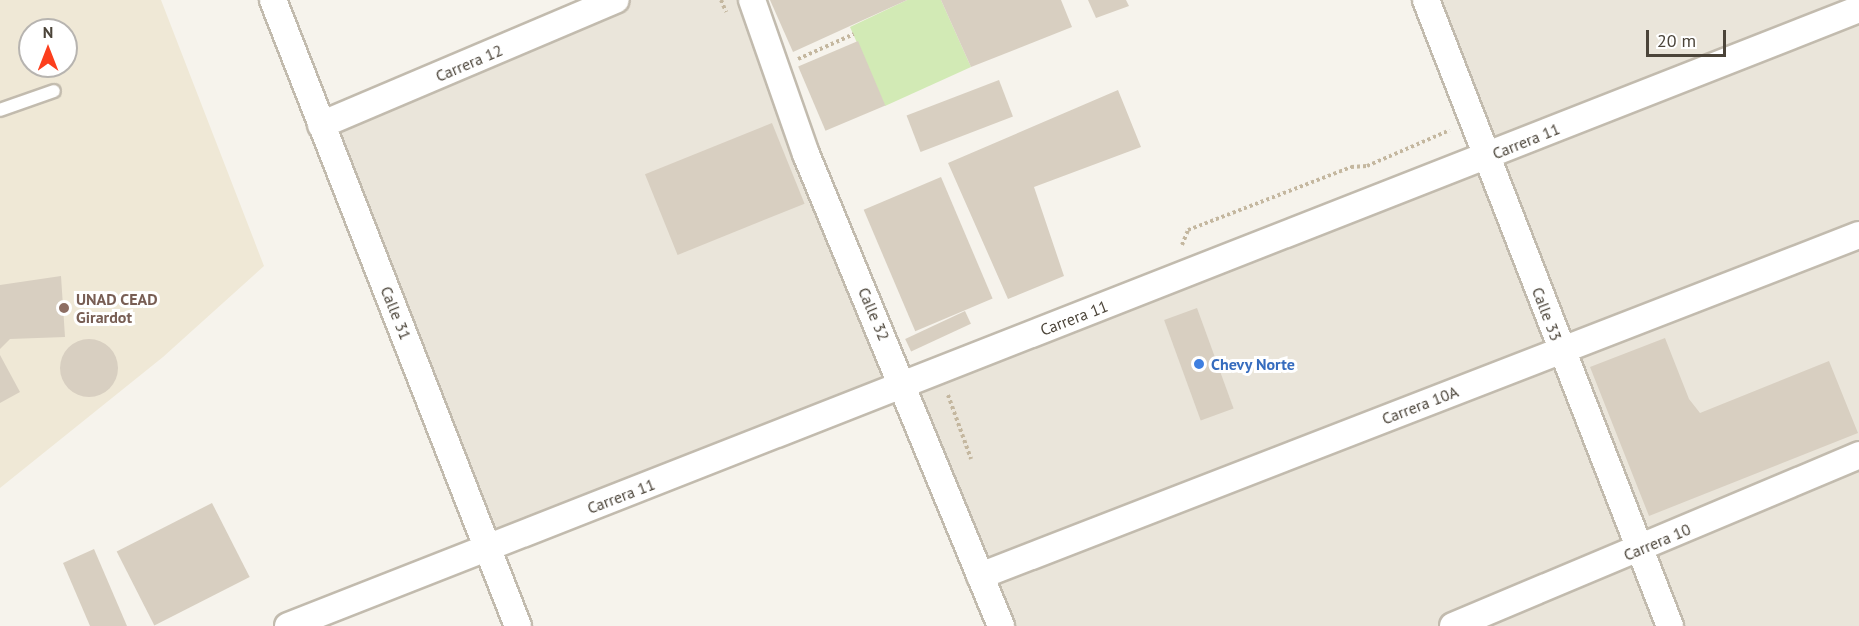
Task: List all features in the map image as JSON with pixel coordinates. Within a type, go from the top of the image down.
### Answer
[{"type":"street","name":"Calle 31","points":[[273,0],[490,547],[518,626]]},
{"type":"street","name":"Carrera 12","points":[[321,125],[616,0]]},
{"type":"street","name":"Calle 32","points":[[752,0],[806,154],[904,385],[1001,626]]},
{"type":"street","name":"Calle 33","points":[[1426,0],[1638,551],[1670,626]]},
{"type":"street","name":"Carrera 11","points":[[288,626],[1859,9]]},
{"type":"street","name":"Carrera 10A","points":[[980,576],[1859,235]]},
{"type":"street","name":"Carrera 10","points":[[1454,626],[1638,551],[1859,455]]},
{"type":"lane","points":[[0,110],[54,91]]},
{"type":"path","points":[[792,62],[854,34]]},
{"type":"path","points":[[1172,249],[1184,245],[1188,230],[1351,167],[1366,166],[1457,128]]},
{"type":"path","points":[[958,388],[948,393],[971,459]]},
{"type":"shaded area","points":[[0,0],[161,0],[264,266],[163,357],[0,488]]},
{"type":"shaded area","points":[[616,0],[752,0],[904,384],[1486,156],[1426,0],[1859,0],[1859,626],[1001,626],[904,385],[490,547],[321,125]]},
{"type":"green space","points":[[907,0],[941,0],[971,67],[885,106],[850,27]]},
{"type":"building","points":[[770,0],[907,0],[793,52]]},
{"type":"building","points":[[941,0],[1061,0],[1072,27],[971,67]]},
{"type":"building","points":[[1088,0],[1126,0],[1129,6],[1096,18]]},
{"type":"building","points":[[858,41],[885,105],[826,131],[798,66]]},
{"type":"building","points":[[999,80],[1013,116],[921,152],[907,115]]},
{"type":"building","points":[[1118,90],[1141,147],[1034,187],[1064,276],[1008,299],[948,163]]},
{"type":"building","points":[[772,123],[805,204],[678,255],[645,174]]},
{"type":"building","points":[[941,177],[993,299],[915,331],[864,210]]},
{"type":"building","points":[[61,276],[65,337],[10,339],[0,349],[0,285]]},
{"type":"building","name":"Chevy Norte","points":[[1197,308],[1234,409],[1201,421],[1164,320]]},
{"type":"building","points":[[965,311],[971,324],[911,352],[905,339]]},
{"type":"building","points":[[1665,338],[1689,399],[1700,413],[1829,361],[1858,433],[1649,516],[1590,367]]},
{"type":"building","points":[[89,339],[100,341],[113,352],[118,368],[116,379],[105,392],[89,397],[78,395],[65,384],[60,368],[62,357],[73,344]]},
{"type":"building","points":[[0,355],[20,392],[0,403]]},
{"type":"building","points":[[212,503],[250,577],[154,626],[117,552]]},
{"type":"building","points":[[94,549],[127,626],[90,626],[63,563]]},
{"type":"place","name":"UNAD CEAD Girardot","points":[[64,308]]},
{"type":"place","name":"Chevy Norte","points":[[1199,364]]}]
